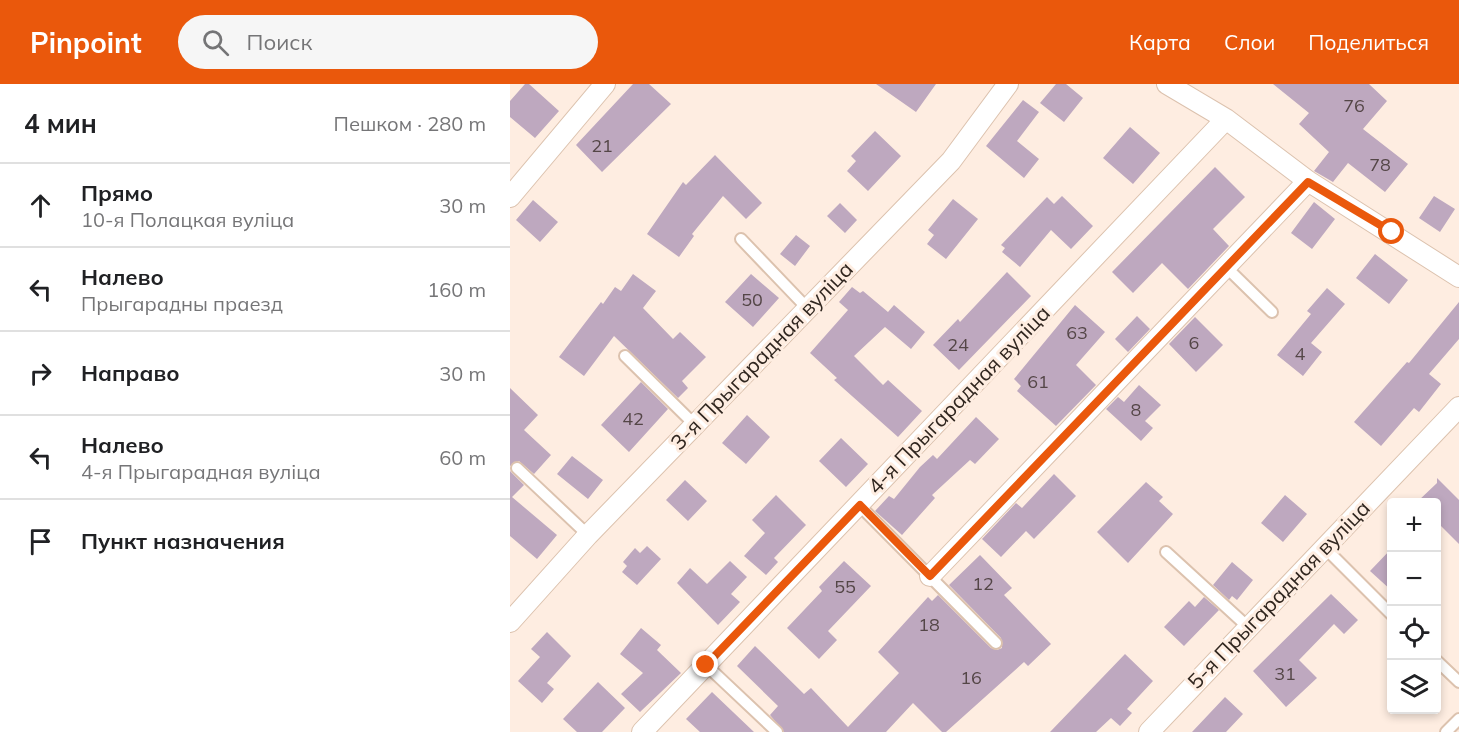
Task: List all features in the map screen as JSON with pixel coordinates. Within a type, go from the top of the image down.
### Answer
[{"type":"street","points":[[510,197],[605,84]]},
{"type":"street","name":"3-я Прыгарадная вуліца","points":[[510,622],[588,535],[951,161],[1008,84]]},
{"type":"street","points":[[1167,84],[1226,119],[1308,182],[1459,277]]},
{"type":"street","name":"4-я Прыгарадная вуліца","points":[[642,732],[1226,119]]},
{"type":"street","points":[[930,576],[1308,182]]},
{"type":"street","name":"5-я Прыгарадная вуліца","points":[[1149,732],[1459,407]]},
{"type":"lane","points":[[741,239],[808,309]]},
{"type":"lane","points":[[1226,267],[1272,312]]},
{"type":"lane","points":[[625,356],[695,425]]},
{"type":"lane","points":[[517,468],[588,535]]},
{"type":"lane","points":[[860,505],[996,643]]},
{"type":"lane","points":[[1324,547],[1387,610]]},
{"type":"lane","points":[[1166,552],[1248,627]]},
{"type":"lane","points":[[1441,664],[1459,682]]},
{"type":"lane","points":[[706,665],[777,732]]},
{"type":"lane","points":[[1446,732],[1459,719]]},
{"type":"building","points":[[525,84],[529,84],[559,111],[535,138],[510,117],[510,101]]},
{"type":"building","points":[[633,84],[649,84],[671,104],[602,172],[576,145]]},
{"type":"building","points":[[876,84],[936,84],[916,112]]},
{"type":"building","points":[[1056,84],[1066,84],[1083,98],[1064,122],[1040,103]]},
{"type":"building","points":[[1273,84],[1369,84],[1387,101],[1363,129],[1408,164],[1385,192],[1348,163],[1333,182],[1314,171],[1329,152],[1299,124],[1309,113]]},
{"type":"building","points":[[1023,100],[1039,112],[1017,141],[1039,159],[1024,178],[986,146]]},
{"type":"building","points":[[1130,127],[1160,153],[1133,184],[1103,158]]},
{"type":"building","points":[[875,131],[901,156],[868,191],[847,171],[856,161],[851,156]]},
{"type":"building","points":[[715,155],[762,203],[746,219],[723,196],[692,234],[694,236],[679,257],[647,234],[683,182],[686,185]]},
{"type":"building","points":[[1215,167],[1245,197],[1213,229],[1229,246],[1188,289],[1162,263],[1133,293],[1112,272]]},
{"type":"building","points":[[1062,196],[1093,226],[1071,249],[1051,230],[1020,267],[1002,252],[1005,248],[1001,245],[1047,197],[1054,204]]},
{"type":"building","points":[[1434,196],[1455,209],[1440,232],[1419,218]]},
{"type":"building","points":[[953,199],[978,219],[946,259],[927,244],[934,235],[928,230]]},
{"type":"building","points":[[533,200],[558,222],[540,242],[516,220]]},
{"type":"building","points":[[1314,202],[1335,219],[1312,249],[1291,233]]},
{"type":"building","points":[[840,203],[857,220],[845,233],[827,216]]},
{"type":"building","points":[[796,235],[810,246],[795,266],[780,254]]},
{"type":"building","points":[[1375,254],[1408,280],[1389,304],[1356,278]]},
{"type":"building","points":[[1007,272],[1031,296],[959,370],[933,345],[958,319],[960,322]]},
{"type":"building","points":[[633,274],[656,291],[643,308],[673,339],[680,332],[706,357],[682,381],[688,388],[678,398],[614,336],[584,376],[559,357],[601,302],[603,304],[615,287],[621,291]]},
{"type":"building","points":[[751,274],[779,298],[753,327],[725,302]]},
{"type":"building","points":[[852,287],[860,293],[863,291],[888,312],[894,305],[925,332],[911,349],[885,327],[854,356],[883,385],[888,380],[922,411],[898,437],[834,380],[837,378],[810,353],[848,310],[839,302]]},
{"type":"building","points":[[1327,288],[1345,304],[1311,343],[1322,352],[1303,376],[1277,355],[1311,314],[1307,311]]},
{"type":"building","points":[[1459,302],[1459,339],[1429,374],[1441,384],[1419,412],[1414,408],[1381,446],[1354,422],[1407,362],[1409,363]]},
{"type":"building","points":[[1075,305],[1105,332],[1076,365],[1096,385],[1056,426],[1017,391],[1021,386],[1014,379]]},
{"type":"building","points":[[1137,316],[1150,329],[1128,352],[1115,339]]},
{"type":"building","points":[[1195,317],[1223,345],[1196,372],[1169,344]]},
{"type":"building","points":[[641,382],[668,409],[629,452],[601,425]]},
{"type":"building","points":[[1139,385],[1161,405],[1145,421],[1153,428],[1141,441],[1106,409],[1118,397],[1124,402]]},
{"type":"building","points":[[510,388],[538,415],[524,430],[551,455],[534,474],[519,461],[510,466]]},
{"type":"building","points":[[747,415],[770,437],[746,464],[722,443]]},
{"type":"building","points":[[976,417],[999,439],[975,464],[970,460],[932,495],[935,498],[902,535],[875,511],[889,496],[894,499],[933,455],[937,459]]},
{"type":"building","points":[[841,438],[868,464],[846,487],[819,461]]},
{"type":"building","points":[[572,456],[603,480],[588,499],[557,474]]},
{"type":"building","points":[[510,471],[524,485],[512,497],[557,535],[537,559],[510,536]]},
{"type":"building","points":[[1054,474],[1076,496],[1034,539],[1026,531],[1001,557],[982,539],[1016,503],[1022,508]]},
{"type":"building","points":[[1437,478],[1459,500],[1459,544],[1441,526],[1441,498],[1421,498],[1437,483]]},
{"type":"building","points":[[685,480],[707,501],[688,521],[666,500]]},
{"type":"building","points":[[1146,482],[1163,497],[1159,501],[1173,514],[1128,563],[1097,532]]},
{"type":"building","points":[[776,495],[806,525],[774,558],[778,562],[766,575],[744,556],[765,533],[752,520]]},
{"type":"building","points":[[1285,495],[1307,514],[1283,542],[1261,523]]},
{"type":"building","points":[[647,546],[661,559],[637,585],[622,572],[627,566],[623,562],[635,548],[640,553]]},
{"type":"building","points":[[1387,553],[1387,586],[1370,571]]},
{"type":"building","points":[[980,555],[1012,588],[1004,595],[1051,644],[1028,666],[1024,662],[946,732],[942,732],[913,703],[886,732],[784,732],[770,715],[778,706],[737,666],[755,646],[804,694],[811,688],[848,727],[899,673],[878,652],[928,597],[932,601],[938,595],[991,648],[997,650],[1002,648],[1001,638],[949,585]]},
{"type":"building","points":[[730,561],[747,577],[731,594],[740,602],[718,625],[677,583],[690,568],[707,584]]},
{"type":"building","points":[[844,561],[871,586],[828,631],[837,640],[819,659],[787,628],[822,591],[819,587]]},
{"type":"building","points":[[1232,562],[1253,580],[1237,600],[1232,596],[1229,600],[1213,585]]},
{"type":"building","points":[[1331,594],[1358,620],[1344,634],[1334,624],[1299,660],[1317,678],[1286,707],[1253,671]]},
{"type":"building","points":[[1204,597],[1219,610],[1184,646],[1164,627],[1189,601],[1195,607]]},
{"type":"building","points":[[641,628],[661,645],[657,650],[681,673],[640,712],[621,694],[643,673],[620,654]]},
{"type":"building","points":[[547,632],[571,656],[547,683],[554,689],[542,703],[518,681],[540,657],[531,649]]},
{"type":"building","points":[[1125,654],[1153,681],[1127,709],[1132,713],[1120,726],[1111,718],[1096,732],[1050,732]]},
{"type":"building","points":[[598,682],[625,708],[602,732],[577,732],[563,719]]},
{"type":"building","points":[[712,692],[754,732],[700,732],[686,719]]},
{"type":"building","points":[[1225,697],[1243,714],[1226,732],[1192,732]]},
{"type":"route","points":[[706,665],[860,505],[930,576],[1308,182],[1392,232]]}]
